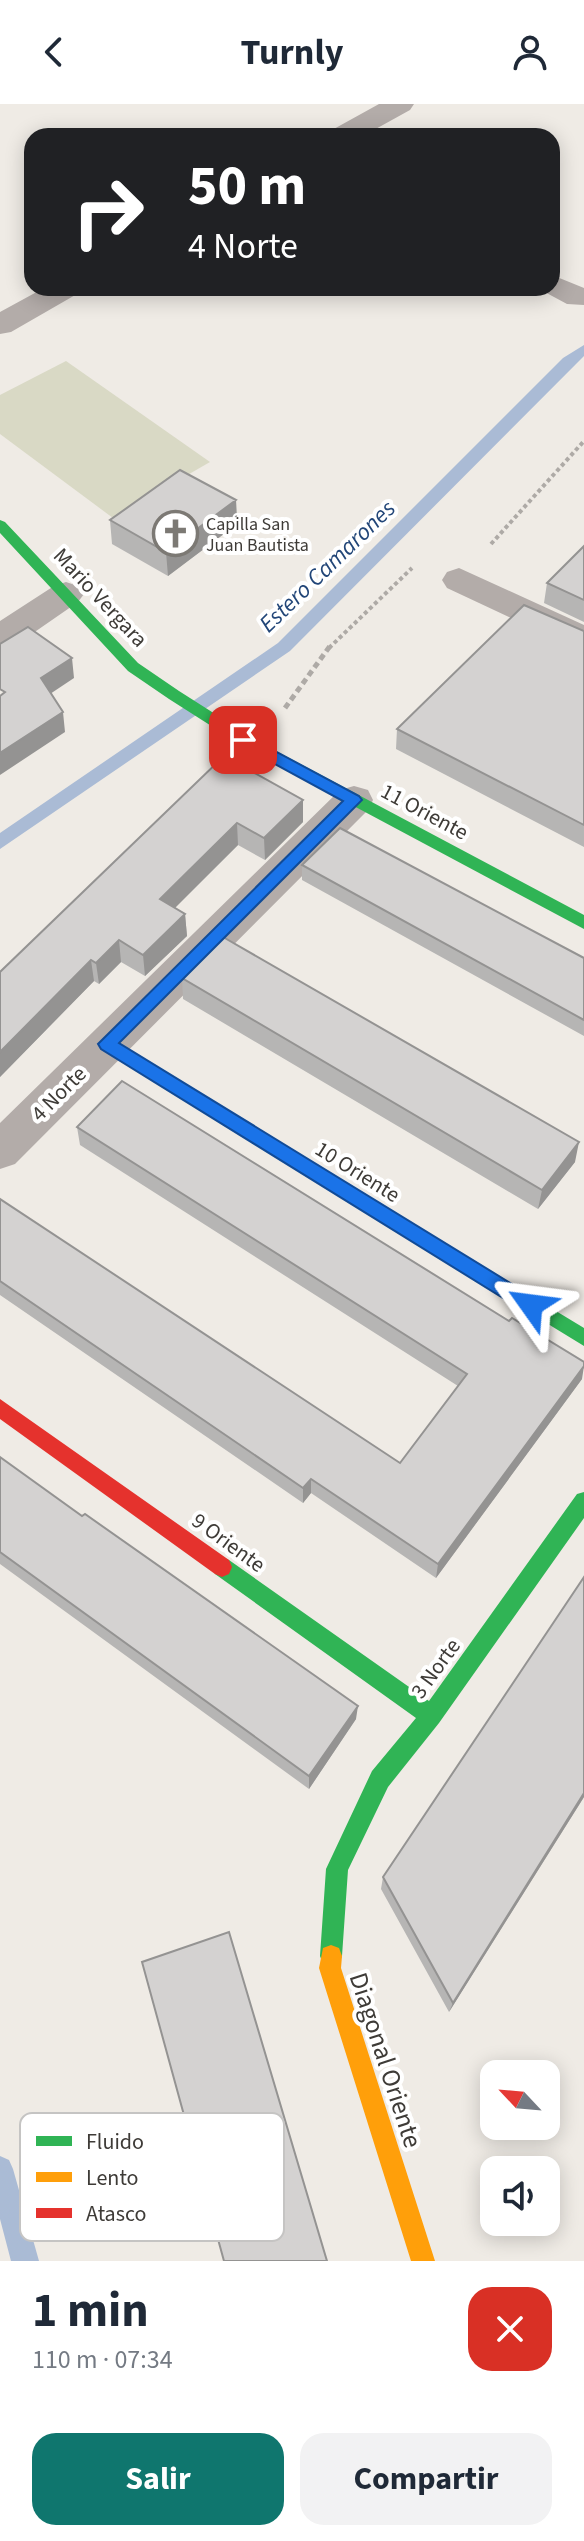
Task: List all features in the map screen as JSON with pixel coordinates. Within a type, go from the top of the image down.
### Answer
[{"type":"street","points":[[356,128],[400,104]]},
{"type":"street","points":[[0,325],[52,296]]},
{"type":"street","name":"Mario Vergara","points":[[0,525],[133,667],[249,743]]},
{"type":"street","points":[[459,580],[584,640]]},
{"type":"street","points":[[0,638],[66,594]]},
{"type":"street","name":"11 Oriente","points":[[249,743],[584,923]]},
{"type":"street","name":"4 Norte","points":[[0,1151],[354,800]]},
{"type":"street","name":"10 Oriente","points":[[107,1044],[584,1338]]},
{"type":"street","name":"9 Oriente","points":[[0,1408],[431,1716]]},
{"type":"street","name":"3 Norte","points":[[337,1869],[380,1779],[431,1716],[584,1501]]},
{"type":"street","name":"Diagonal Oriente","points":[[337,1869],[330,1968],[423,2261]]},
{"type":"path","points":[[249,743],[333,642],[420,561],[459,580],[584,441]]},
{"type":"green space","points":[[66,361],[210,462],[113,518],[0,434],[0,395]]},
{"type":"building","points":[[180,470],[236,500],[166,552],[110,520]]},
{"type":"building","points":[[584,546],[584,600],[547,583]]},
{"type":"building","points":[[524,605],[584,631],[584,825],[397,729]]},
{"type":"building","points":[[28,627],[72,658],[41,678],[63,712],[0,753],[0,696],[5,692],[0,689],[0,644]]},
{"type":"building","points":[[224,756],[303,800],[264,838],[237,823],[160,899],[185,914],[143,955],[119,940],[96,963],[91,960],[0,1052],[0,972]]},
{"type":"building","points":[[340,828],[584,958],[584,1020],[302,865]]},
{"type":"building","points":[[223,937],[579,1142],[542,1190],[182,978]]},
{"type":"building","points":[[122,1081],[509,1321],[512,1318],[584,1362],[438,1564],[311,1479],[303,1488],[0,1281],[0,1199],[400,1463],[467,1374],[77,1127]]},
{"type":"building","points":[[0,1457],[358,1706],[309,1776],[0,1552]]},
{"type":"building","points":[[584,1577],[584,1793],[453,2003],[383,1877]]},
{"type":"building","points":[[229,1932],[283,2113],[183,2113],[142,1962]]},
{"type":"building","points":[[284,2117],[327,2261],[224,2261],[219,2241],[284,2241]]},
{"type":"waterway","name":"Estero Camarones","points":[[0,842],[284,647],[568,361],[584,349]]},
{"type":"waterway","name":"Estero Camarones","points":[[0,2169],[25,2261]]},
{"type":"traffic: fast","points":[[0,525],[133,667],[174,695],[254,746],[584,923]]},
{"type":"traffic: fast","points":[[399,1224],[584,1338]]},
{"type":"traffic: fast","points":[[331,1956],[337,1869],[380,1779],[431,1716],[584,1501]]},
{"type":"traffic: fast","points":[[222,1567],[431,1716]]},
{"type":"traffic: slow","points":[[331,1956],[330,1968],[423,2261]]},
{"type":"traffic: jam","points":[[107,1044],[399,1224]]},
{"type":"traffic: jam","points":[[0,1408],[222,1567]]},
{"type":"place","name":"Capilla San Juan Bautista","points":[[175,534]]},
{"type":"route","points":[[243,740],[354,800],[107,1044],[531,1305]]}]
